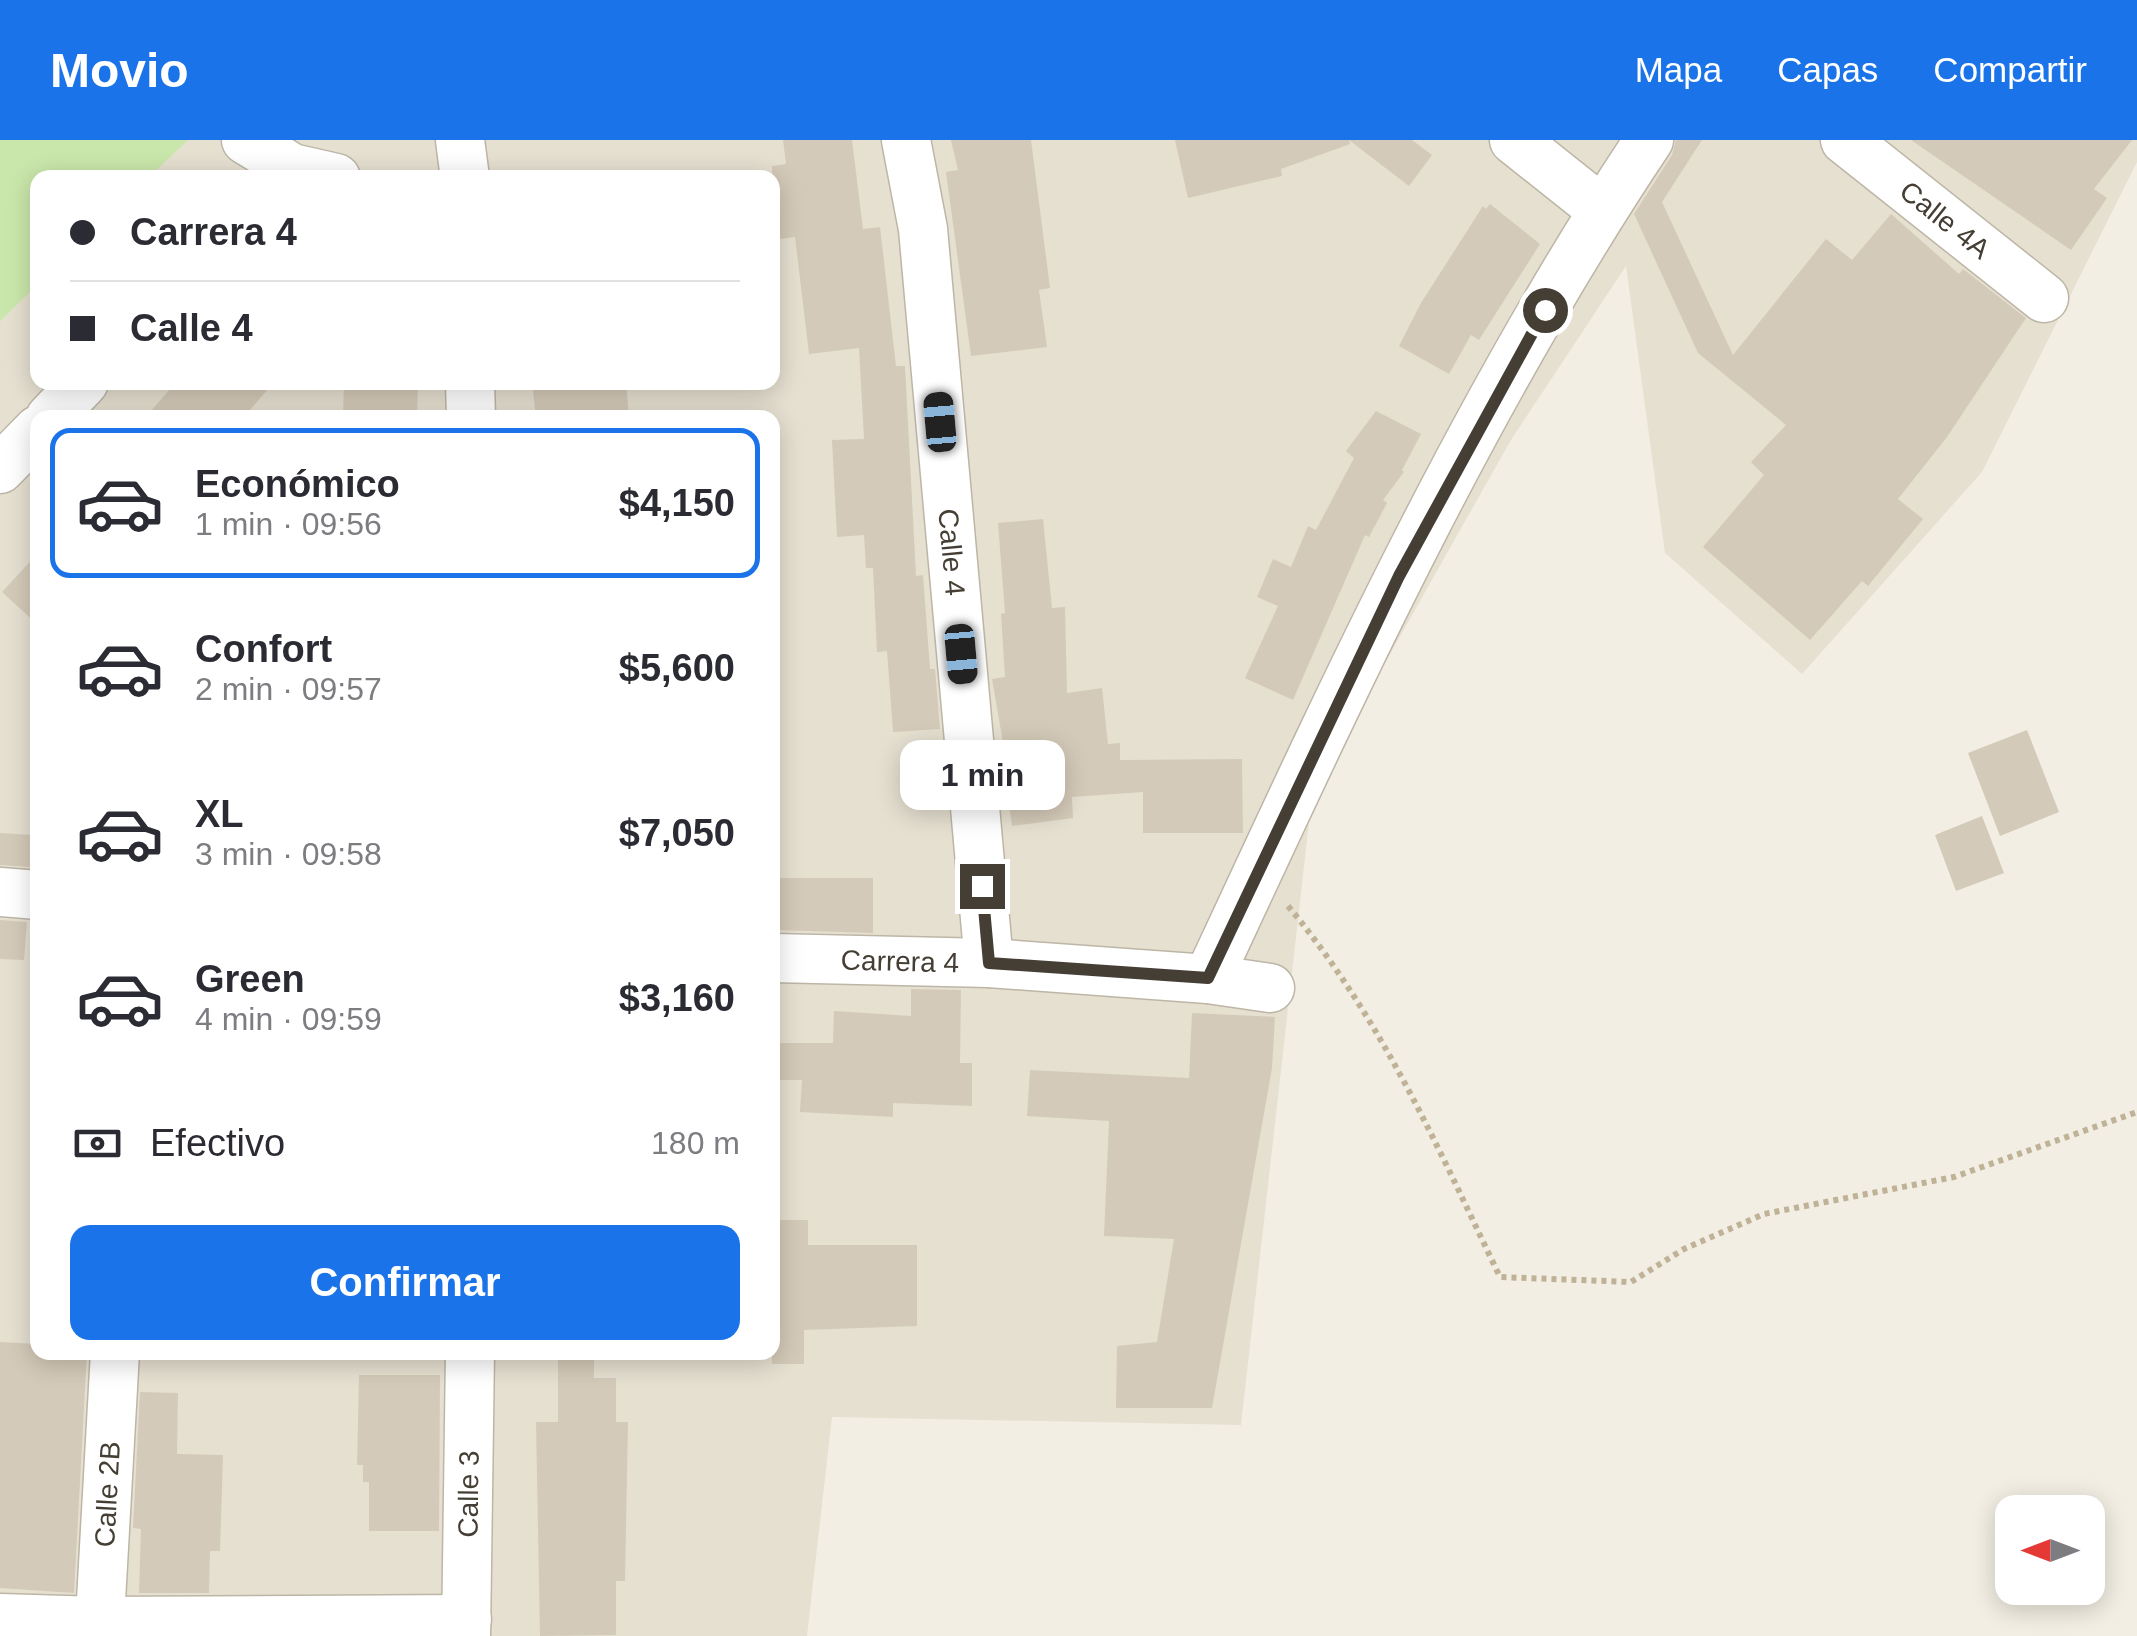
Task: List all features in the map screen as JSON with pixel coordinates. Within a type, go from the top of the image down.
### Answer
[{"type":"street","points":[[246,140],[303,166]]},
{"type":"street","points":[[460,140],[464,170]]},
{"type":"street","name":"Calle 4","points":[[906,140],[923,229],[989,963]]},
{"type":"street","points":[[1514,140],[1602,210]]},
{"type":"street","points":[[1208,978],[1399,576],[1487,409],[1602,210],[1648,140]]},
{"type":"street","name":"Calle 4A","points":[[1846,140],[2044,298]]},
{"type":"street","points":[[58,410],[76,390]]},
{"type":"street","points":[[0,468],[30,438]]},
{"type":"street","points":[[0,892],[30,894]]},
{"type":"street","name":"Carrera 4","points":[[780,958],[989,963],[1208,978],[1270,988]]},
{"type":"street","name":"Calle 2B","points":[[100,1628],[115,1360]]},
{"type":"street","name":"Calle 3","points":[[467,1628],[470,1360]]},
{"type":"street","points":[[0,1618],[100,1628],[467,1628]]},
{"type":"path","points":[[1258,871],[1321,946],[1383,1039],[1500,1277],[1631,1282],[1684,1249],[1764,1214],[1954,1176],[2137,1112]]},
{"type":"shaded area","points":[[0,140],[2137,140],[2137,162],[1982,472],[1802,674],[1665,553],[1626,266],[1511,440],[1381,670],[1309,822],[1241,1425],[832,1417],[807,1636],[0,1636]]},
{"type":"green space","points":[[0,140],[188,140],[156,170],[30,170],[30,292],[0,321]]},
{"type":"building","points":[[783,140],[852,140],[863,229],[880,227],[896,366],[905,366],[916,576],[923,575],[930,669],[935,669],[940,729],[893,732],[887,651],[877,652],[873,568],[866,568],[864,535],[837,537],[832,440],[864,439],[859,348],[809,354],[795,237],[780,239],[780,170],[772,170],[772,166],[786,164]]},
{"type":"building","points":[[951,140],[1031,140],[1050,288],[1039,290],[1047,347],[971,356],[946,172],[958,170]]},
{"type":"building","points":[[1175,140],[1349,140],[1350,144],[1281,169],[1282,176],[1188,198]]},
{"type":"building","points":[[1349,140],[1412,140],[1432,155],[1409,186]]},
{"type":"building","points":[[1676,140],[1702,140],[1662,202],[1733,355],[1826,239],[1852,260],[1891,214],[1959,274],[1963,269],[2026,318],[1947,437],[1898,499],[1923,519],[1868,586],[1862,581],[1810,640],[1703,547],[1764,475],[1751,462],[1786,425],[1698,353],[1634,214],[1672,155]]},
{"type":"building","points":[[1911,140],[2132,140],[2094,189],[2107,198],[2071,250]]},
{"type":"building","points":[[1490,204],[1540,244],[1479,340],[1471,335],[1449,374],[1399,346],[1421,303],[1483,206],[1486,209]]},
{"type":"building","points":[[169,390],[267,390],[250,410],[152,410]]},
{"type":"building","points":[[344,390],[418,390],[417,410],[343,410]]},
{"type":"building","points":[[533,390],[627,390],[628,410],[535,410]]},
{"type":"building","points":[[1376,411],[1421,434],[1404,472],[1383,500],[1387,503],[1369,537],[1365,535],[1293,700],[1245,678],[1278,606],[1257,597],[1273,559],[1291,567],[1308,526],[1316,530],[1354,458],[1346,451]]},
{"type":"building","points":[[1043,519],[1052,608],[1065,607],[1067,693],[1102,688],[1108,744],[1120,743],[1120,760],[1242,759],[1243,833],[1143,833],[1143,792],[1072,797],[1073,818],[1012,826],[992,679],[1005,677],[998,523]]},
{"type":"building","points":[[30,562],[30,618],[2,592]]},
{"type":"building","points":[[2027,730],[2059,812],[2000,836],[1968,753]]},
{"type":"building","points":[[1982,816],[2004,873],[1956,891],[1935,835]]},
{"type":"building","points":[[0,833],[30,835],[30,867],[0,865]]},
{"type":"building","points":[[780,878],[873,878],[873,933],[780,930]]},
{"type":"building","points":[[0,920],[27,922],[24,960],[0,959]]},
{"type":"building","points":[[911,989],[961,990],[960,1063],[972,1063],[972,1106],[893,1103],[893,1117],[800,1112],[802,1080],[780,1080],[780,1043],[833,1043],[834,1011],[911,1016]]},
{"type":"building","points":[[1192,1013],[1275,1017],[1272,1068],[1212,1408],[1116,1408],[1117,1346],[1157,1342],[1174,1239],[1104,1236],[1109,1121],[1027,1116],[1030,1070],[1189,1078]]},
{"type":"building","points":[[780,1220],[808,1220],[808,1245],[917,1245],[917,1326],[804,1330],[804,1364],[772,1364],[772,1360],[780,1360]]},
{"type":"building","points":[[0,1342],[30,1344],[30,1360],[87,1360],[74,1593],[0,1588]]},
{"type":"building","points":[[558,1360],[594,1360],[594,1378],[616,1378],[616,1422],[628,1422],[625,1581],[616,1581],[616,1635],[540,1636],[536,1422],[558,1422]]},
{"type":"building","points":[[359,1375],[440,1375],[439,1531],[369,1531],[369,1482],[363,1482],[363,1465],[357,1465]]},
{"type":"building","points":[[140,1392],[178,1393],[177,1454],[223,1455],[220,1551],[210,1551],[209,1593],[139,1593],[141,1529],[133,1528]]},
{"type":"route","points":[[982,886],[989,963],[1208,978],[1399,576],[1487,409],[1545,310]]}]
